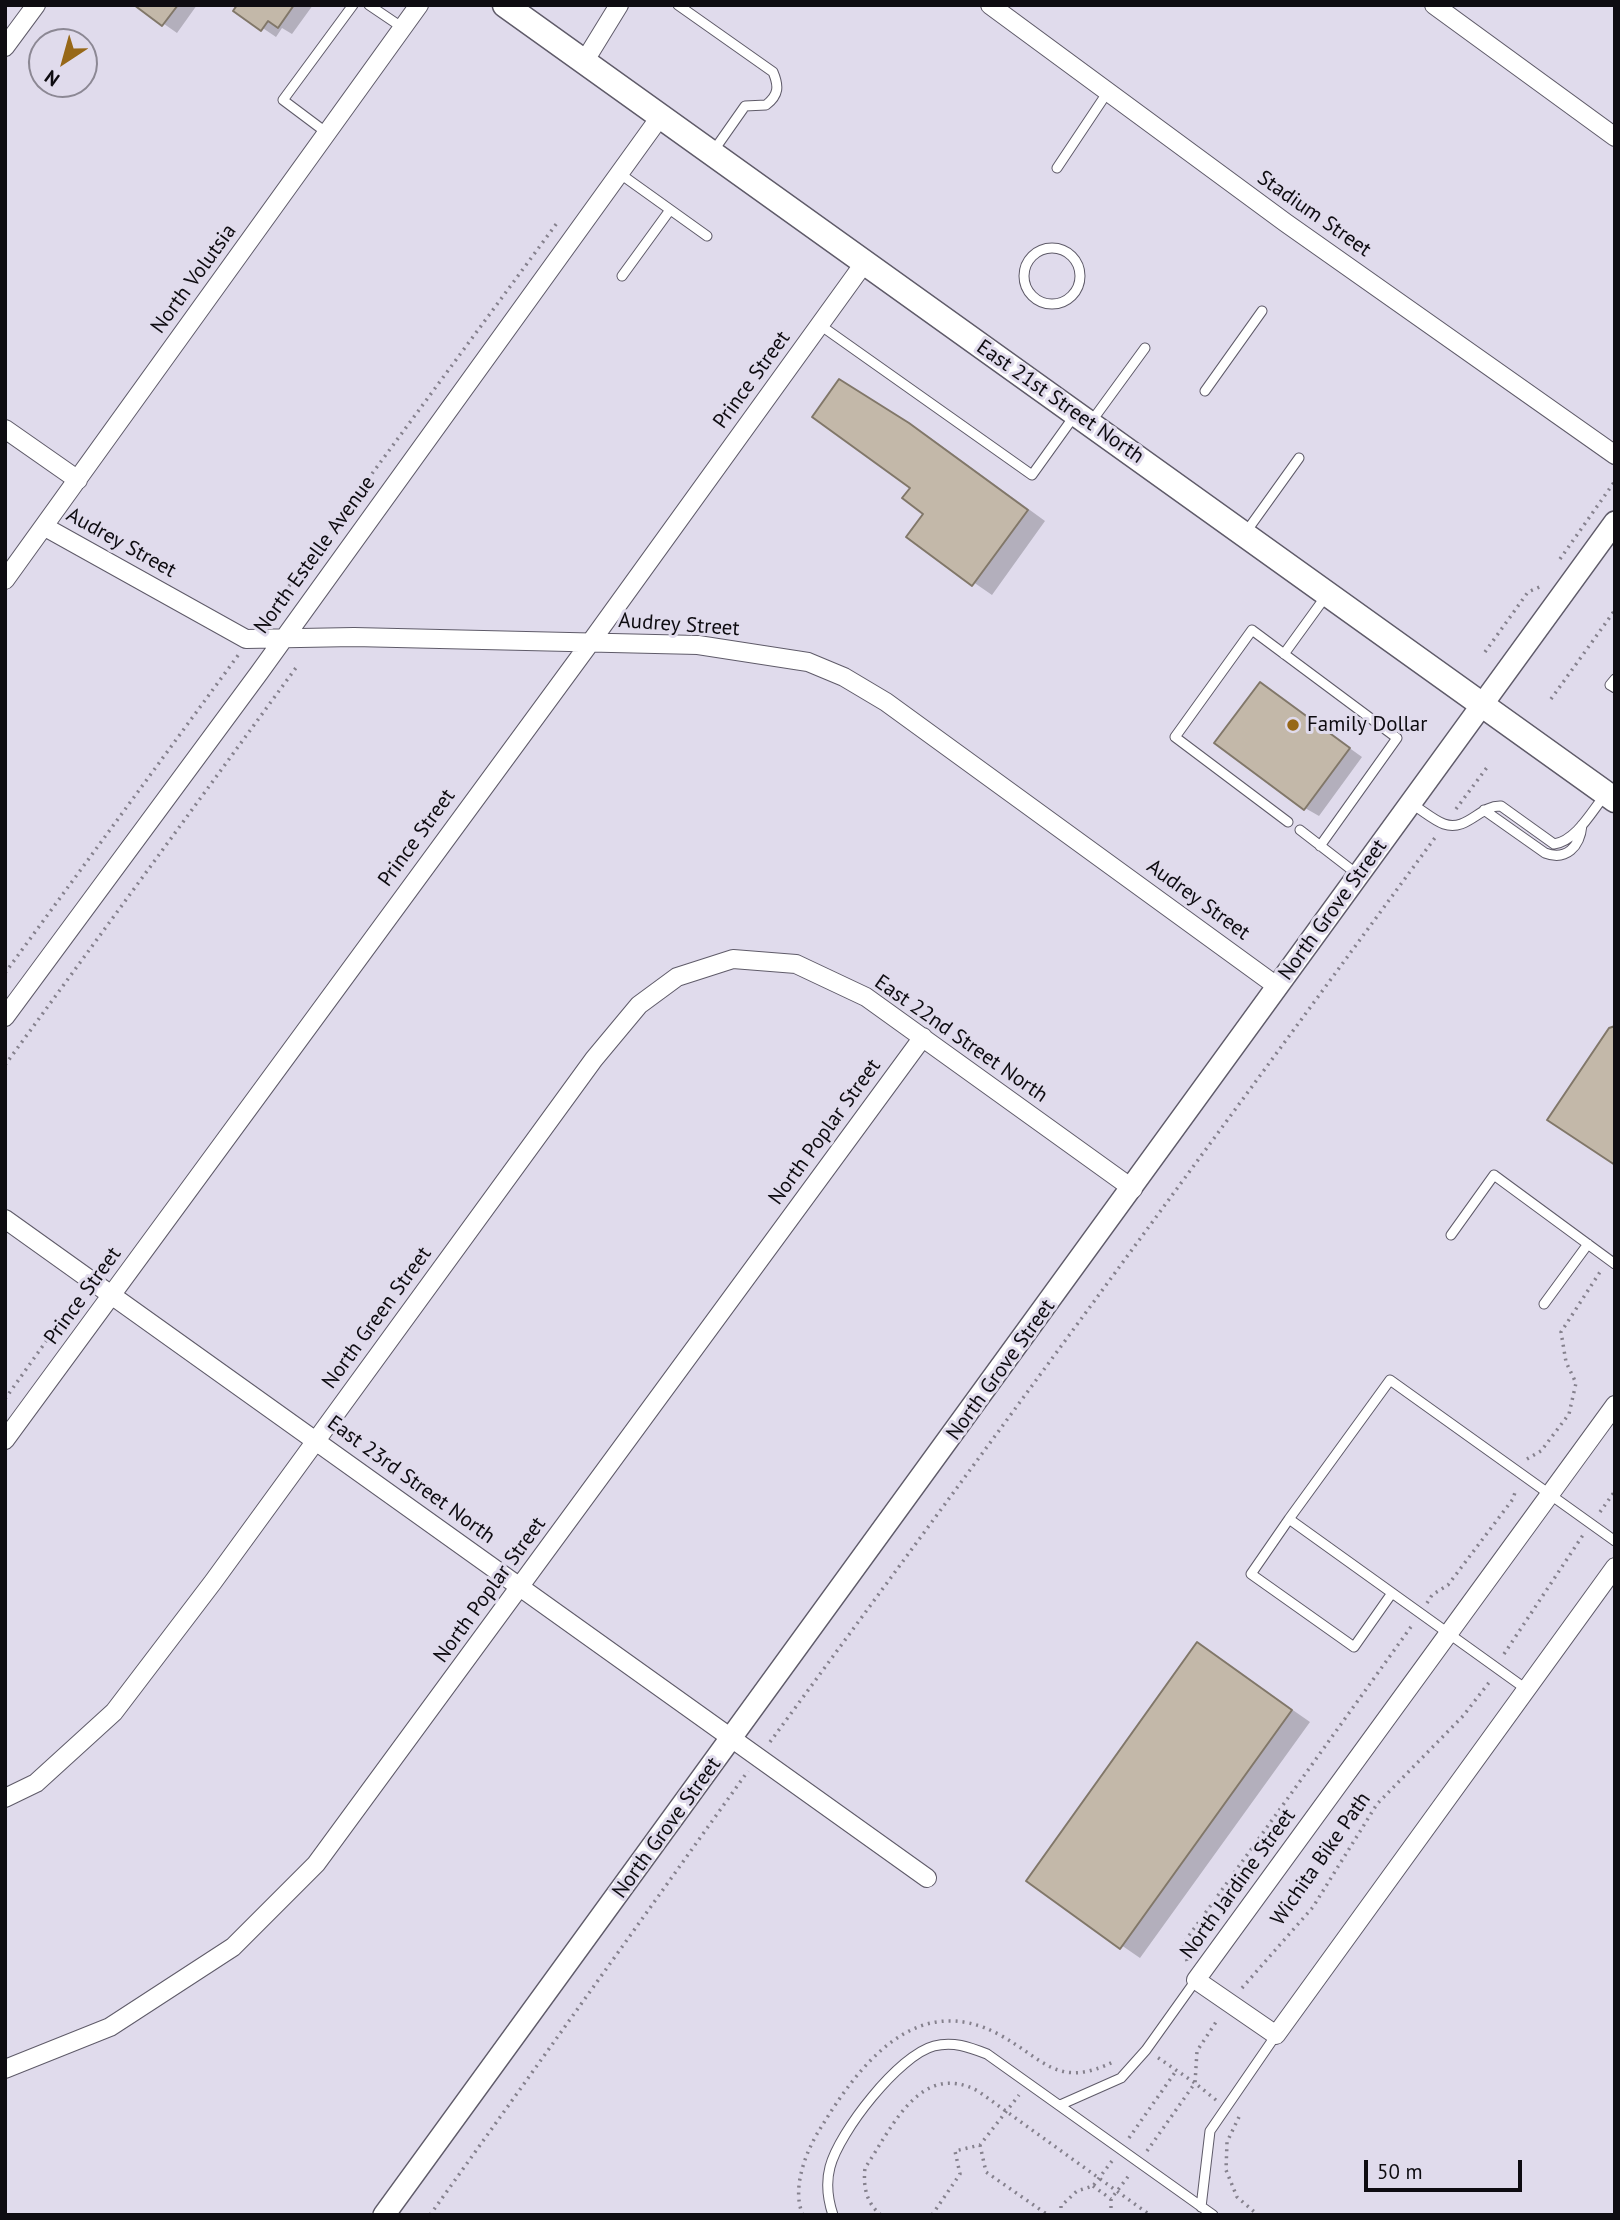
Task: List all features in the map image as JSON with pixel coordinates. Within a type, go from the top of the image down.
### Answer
[{"type":"main road","name":"East 21st Street North","points":[[505,5],[1610,797]]},
{"type":"street","points":[[5,47],[36,5]]},
{"type":"street","name":"North Volutsia","points":[[5,580],[419,5]]},
{"type":"street","points":[[584,62],[619,5]]},
{"type":"street","name":"Stadium Street","points":[[990,5],[1107,93],[1615,455]]},
{"type":"street","points":[[1434,5],[1615,137]]},
{"type":"street","name":"North Estelle Avenue","points":[[5,1017],[283,639],[660,117]]},
{"type":"street","name":"Prince Street","points":[[5,1440],[590,643],[865,262]]},
{"type":"street","points":[[5,429],[78,480]]},
{"type":"street","name":"North Grove Street","points":[[384,2215],[1133,1189],[1615,522]]},
{"type":"street","name":"Audrey Street","points":[[45,527],[250,639],[698,645],[808,662],[844,677],[886,702],[1278,987]]},
{"type":"street","name":"East 22nd Street North","points":[[708,967],[733,959],[796,964],[866,997],[1133,1189]]},
{"type":"street","name":"North Green Street","points":[[5,1798],[36,1783],[114,1712],[317,1440],[594,1059],[639,1005],[677,977],[708,967]]},
{"type":"street","name":"North Poplar Street","points":[[5,2069],[110,2027],[233,1947],[316,1864],[923,1037]]},
{"type":"street","name":"East 23rd Street North","points":[[5,1219],[926,1878]]},
{"type":"street","name":"North Jardine Street","points":[[1276,2035],[1193,1975],[1449,1633],[1615,1405]]},
{"type":"street","points":[[1276,2035],[1615,1567]]},
{"type":"lane","points":[[327,134],[283,100],[354,5]]},
{"type":"lane","points":[[369,5],[403,28]]},
{"type":"lane","points":[[678,5],[773,72],[778,85],[777,92],[766,105],[745,106],[712,153]]},
{"type":"lane","points":[[1058,167],[1107,93]]},
{"type":"lane","points":[[618,173],[708,236]]},
{"type":"lane","points":[[622,276],[670,210]]},
{"type":"lane","points":[[1057,249],[1073,258],[1078,266],[1079,284],[1068,299],[1051,305],[1034,298],[1028,291],[1024,274],[1026,265],[1039,251],[1057,249]]},
{"type":"lane","points":[[1205,391],[1262,311]]},
{"type":"lane","points":[[820,325],[1032,475],[1145,348]]},
{"type":"lane","points":[[1245,534],[1299,458]]},
{"type":"lane","points":[[1284,654],[1328,593]]},
{"type":"lane","points":[[1288,822],[1175,737],[1252,631],[1397,738],[1320,846]]},
{"type":"lane","points":[[1615,679],[1610,685],[1615,688]]},
{"type":"lane","points":[[1410,803],[1445,825],[1461,825],[1492,806],[1501,806],[1554,844],[1563,843],[1610,797]]},
{"type":"lane","points":[[1300,830],[1359,875]]},
{"type":"lane","points":[[1451,1235],[1494,1175],[1612,1262]]},
{"type":"lane","points":[[1544,1304],[1588,1244]]},
{"type":"lane","points":[[1392,1593],[1354,1647],[1251,1574],[1391,1380],[1615,1541]]},
{"type":"lane","points":[[1289,1519],[1526,1689]]},
{"type":"lane","points":[[1060,2105],[1121,2078],[1146,2050],[1193,1975]]},
{"type":"lane","points":[[1201,2207],[1210,2131],[1276,2035]]},
{"type":"lane","points":[[833,2215],[828,2196],[833,2158],[890,2075],[908,2057],[934,2046],[956,2044],[986,2054],[1213,2215]]},
{"type":"path","points":[[5,973],[565,213]]},
{"type":"path","points":[[1559,561],[1615,481]]},
{"type":"path","points":[[1485,653],[1528,592],[1541,587],[1547,578]]},
{"type":"path","points":[[1551,699],[1615,610]]},
{"type":"path","points":[[5,1065],[298,665]]},
{"type":"path","points":[[430,2215],[758,1758],[1488,766]]},
{"type":"path","points":[[1193,1975],[1183,1944],[1432,1595],[1448,1585],[1513,1499],[1524,1462],[1541,1451],[1569,1415],[1576,1383],[1566,1362],[1561,1332],[1612,1262]]},
{"type":"path","points":[[5,1399],[74,1303]]},
{"type":"path","name":"Wichita Bike Path","points":[[1195,2083],[1197,2051],[1230,2003],[1313,1907],[1377,1804],[1486,1689],[1554,1574],[1615,1491]]},
{"type":"path","points":[[1146,2050],[1240,2118],[1227,2142],[1226,2170],[1237,2197],[1258,2215]]},
{"type":"path","points":[[932,2215],[960,2174],[955,2151],[980,2145],[1042,2065],[1063,2072],[1083,2072],[1120,2059]]},
{"type":"path","points":[[881,2215],[869,2202],[864,2181],[865,2168],[917,2094],[944,2081],[961,2082],[1150,2215]]},
{"type":"path","points":[[1111,2215],[1111,2199],[1195,2083]]},
{"type":"path","points":[[980,2145],[986,2172],[1048,2215]]},
{"type":"path","points":[[1093,2186],[1111,2199]]},
{"type":"building","points":[[134,5],[178,5],[162,26]]},
{"type":"building","points":[[237,5],[294,5],[278,28],[268,21],[261,31],[233,11]]},
{"type":"building","points":[[839,379],[909,423],[1028,510],[972,586],[906,537],[923,514],[902,498],[910,488],[812,417]]},
{"type":"building","points":[[1260,682],[1350,748],[1304,810],[1214,743]]},
{"type":"building","points":[[1615,1026],[1615,1165],[1547,1120],[1609,1028]]},
{"type":"building","points":[[1197,1642],[1292,1710],[1120,1949],[1026,1881]]},
{"type":"place","name":"Family Dollar","points":[[1293,725]]}]
